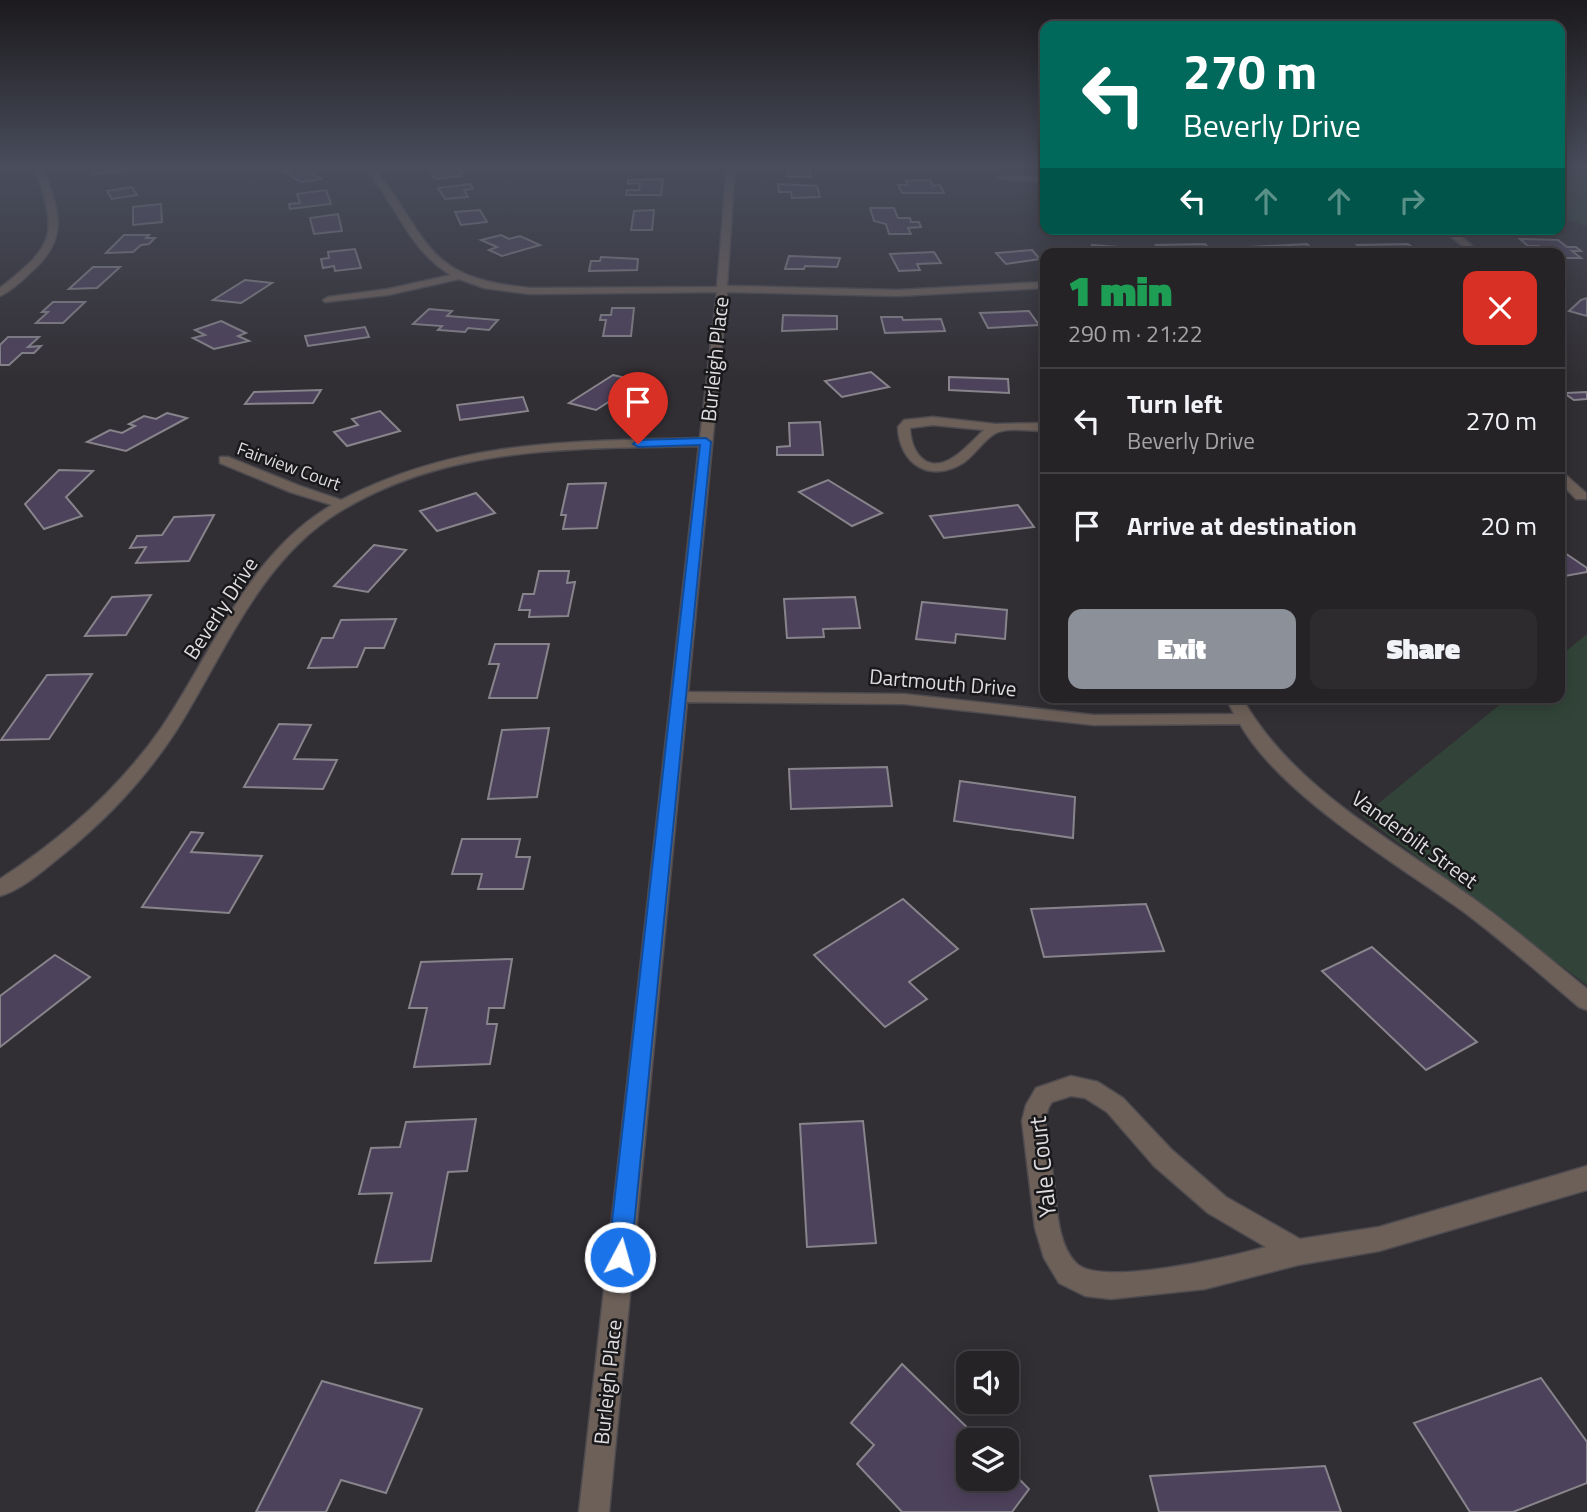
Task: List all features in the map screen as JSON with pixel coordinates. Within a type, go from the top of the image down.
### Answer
[{"type":"street","points":[[0,293],[39,261],[54,241],[54,237]]},
{"type":"street","points":[[416,237],[432,257],[457,276],[492,287],[530,291],[722,289],[898,293],[1040,285]]},
{"type":"street","name":"Burleigh Place","points":[[594,1512],[726,237]]},
{"type":"street","points":[[1456,237],[1470,248]]},
{"type":"street","points":[[328,300],[388,292],[457,276]]},
{"type":"street","points":[[995,428],[979,438],[957,460],[947,465],[930,467],[917,464],[909,457],[904,427],[908,423],[933,421],[995,428],[1040,426]]},
{"type":"street","name":"Beverly Drive","points":[[0,889],[77,832],[129,780],[167,732],[261,579],[292,544],[342,504],[391,482],[482,454],[564,444],[706,442]]},
{"type":"street","name":"Fairview Court","points":[[224,460],[295,489],[342,504]]},
{"type":"street","points":[[1565,479],[1584,496]]},
{"type":"street","points":[[1565,496],[1584,496]]},
{"type":"street","name":"Dartmouth Drive","points":[[680,697],[877,698],[1094,720],[1243,719]]},
{"type":"street","name":"Vanderbilt Street","points":[[1236,703],[1243,719],[1288,771],[1477,911],[1587,1001]]},
{"type":"street","name":"Yale Court","points":[[1298,1252],[1217,1205],[1163,1158],[1115,1105],[1090,1089],[1070,1086],[1048,1090],[1036,1104],[1034,1121],[1048,1228],[1057,1258],[1068,1274],[1085,1283],[1111,1286],[1205,1276],[1298,1252],[1379,1239],[1587,1178]]},
{"type":"green space","points":[[1587,634],[1587,985],[1363,816],[1502,703],[1565,703],[1565,652]]},
{"type":"building","points":[[122,237],[155,238],[133,252],[106,253]]},
{"type":"building","points":[[495,237],[509,239],[521,237],[540,245],[502,256],[489,250],[497,247],[481,240]]},
{"type":"building","points":[[1520,239],[1558,240],[1567,247],[1576,247],[1581,251],[1572,251],[1581,258],[1565,258],[1565,248],[1528,246]]},
{"type":"building","points":[[1205,244],[1209,248],[1158,248],[1156,245]]},
{"type":"building","points":[[1307,244],[1311,248],[1250,248]]},
{"type":"building","points":[[1408,244],[1413,248],[1360,248],[1357,245]]},
{"type":"building","points":[[1092,245],[1120,248],[1093,248]]},
{"type":"building","points":[[355,249],[361,268],[335,271],[334,266],[323,268],[321,259],[329,258],[328,252]]},
{"type":"building","points":[[1032,250],[1040,259],[1006,264],[996,253]]},
{"type":"building","points":[[934,252],[941,263],[917,264],[920,270],[899,271],[890,254]]},
{"type":"building","points":[[789,256],[840,258],[837,267],[805,266],[804,269],[785,269]]},
{"type":"building","points":[[601,257],[638,259],[637,270],[589,271],[591,261],[600,261]]},
{"type":"building","points":[[93,267],[120,267],[97,288],[69,289]]},
{"type":"building","points":[[245,280],[272,283],[241,303],[213,300]]},
{"type":"building","points":[[1587,298],[1587,316],[1569,311],[1581,300]]},
{"type":"building","points":[[53,302],[85,302],[63,323],[36,323],[48,312],[42,312]]},
{"type":"building","points":[[612,308],[634,308],[631,336],[603,336],[606,320],[600,320],[601,315],[611,315]]},
{"type":"building","points":[[429,309],[452,311],[447,316],[498,320],[489,330],[468,328],[465,332],[438,330],[442,326],[413,324]]},
{"type":"building","points":[[1029,311],[1039,325],[988,328],[980,313]]},
{"type":"building","points":[[783,315],[837,316],[837,329],[782,331]]},
{"type":"building","points":[[881,317],[902,317],[903,320],[941,319],[945,331],[885,333]]},
{"type":"building","points":[[221,321],[246,333],[238,336],[249,341],[214,349],[193,338],[205,335],[195,330]]},
{"type":"building","points":[[365,327],[369,337],[308,346],[305,336]]},
{"type":"building","points":[[8,337],[39,337],[28,347],[41,346],[34,353],[22,353],[9,365],[0,365],[0,345]]},
{"type":"building","points":[[871,372],[889,387],[842,397],[825,381]]},
{"type":"building","points":[[613,375],[634,380],[625,386],[632,387],[596,410],[569,403]]},
{"type":"building","points":[[949,377],[1008,379],[1009,393],[949,390]]},
{"type":"building","points":[[321,390],[313,403],[245,404],[254,392]]},
{"type":"building","points":[[1587,392],[1587,399],[1574,400],[1565,393]]},
{"type":"building","points":[[523,397],[528,411],[460,420],[457,405]]},
{"type":"building","points":[[380,411],[400,431],[347,446],[334,432],[358,425],[352,419]]},
{"type":"building","points":[[167,413],[187,418],[126,451],[87,442],[110,430],[122,433],[135,426],[129,424],[144,416],[156,419]]},
{"type":"building","points":[[820,422],[823,455],[777,455],[777,447],[790,446],[789,423]]},
{"type":"building","points":[[59,470],[93,471],[66,497],[82,516],[44,529],[25,504]]},
{"type":"building","points":[[828,480],[882,513],[852,526],[799,492]]},
{"type":"building","points":[[606,483],[597,528],[563,529],[566,515],[561,515],[568,484]]},
{"type":"building","points":[[476,493],[495,513],[437,531],[420,511]]},
{"type":"building","points":[[1018,505],[1034,527],[944,538],[930,516]]},
{"type":"building","points":[[214,515],[189,561],[136,563],[146,547],[130,548],[137,536],[162,535],[174,517]]},
{"type":"building","points":[[374,545],[406,550],[368,592],[334,586]]},
{"type":"building","points":[[1565,553],[1587,568],[1587,572],[1565,576]]},
{"type":"building","points":[[539,571],[569,571],[567,583],[575,582],[568,616],[529,617],[530,610],[519,610],[523,594],[534,594]]},
{"type":"building","points":[[151,595],[126,635],[85,636],[112,597]]},
{"type":"building","points":[[855,597],[860,628],[823,629],[824,637],[787,638],[784,599]]},
{"type":"building","points":[[922,602],[1007,610],[1005,639],[956,634],[955,643],[916,639]]},
{"type":"building","points":[[396,619],[384,648],[365,648],[357,667],[308,668],[322,638],[333,638],[341,620]]},
{"type":"building","points":[[495,644],[549,644],[537,698],[489,698],[499,664],[489,664]]},
{"type":"building","points":[[92,674],[49,739],[1,740],[47,675]]},
{"type":"building","points":[[279,724],[311,725],[294,759],[337,760],[323,789],[244,787]]},
{"type":"building","points":[[549,728],[537,797],[488,799],[502,730]]},
{"type":"building","points":[[887,767],[892,806],[791,809],[789,769]]},
{"type":"building","points":[[960,781],[1075,797],[1073,838],[954,821]]},
{"type":"building","points":[[191,832],[203,833],[191,852],[262,856],[229,913],[142,907]]},
{"type":"building","points":[[462,839],[520,839],[516,857],[530,857],[523,889],[478,889],[482,874],[452,874]]},
{"type":"building","points":[[903,899],[958,949],[909,982],[927,999],[885,1027],[814,955]]},
{"type":"building","points":[[1146,904],[1164,951],[1044,957],[1031,909]]},
{"type":"building","points":[[1372,947],[1477,1042],[1426,1070],[1322,971]]},
{"type":"building","points":[[55,955],[90,977],[0,1047],[0,996]]},
{"type":"building","points":[[512,959],[504,1008],[489,1008],[487,1024],[497,1024],[490,1064],[414,1067],[427,1008],[409,1008],[421,962]]},
{"type":"building","points":[[476,1119],[467,1171],[448,1172],[431,1261],[375,1263],[392,1193],[359,1194],[371,1148],[400,1147],[406,1122]]},
{"type":"building","points":[[863,1121],[876,1243],[807,1247],[800,1124]]},
{"type":"building","points":[[902,1364],[968,1428],[956,1428],[956,1491],[1019,1491],[1019,1479],[1029,1489],[1012,1512],[902,1512],[857,1464],[874,1445],[851,1423]]},
{"type":"building","points":[[1541,1378],[1587,1442],[1587,1483],[1513,1512],[1470,1512],[1414,1423]]},
{"type":"building","points":[[322,1381],[422,1409],[386,1493],[341,1480],[326,1512],[256,1512]]},
{"type":"building","points":[[1325,1466],[1341,1512],[1159,1512],[1150,1476]]},
{"type":"route","points":[[620,1257],[706,442],[638,444]]}]
